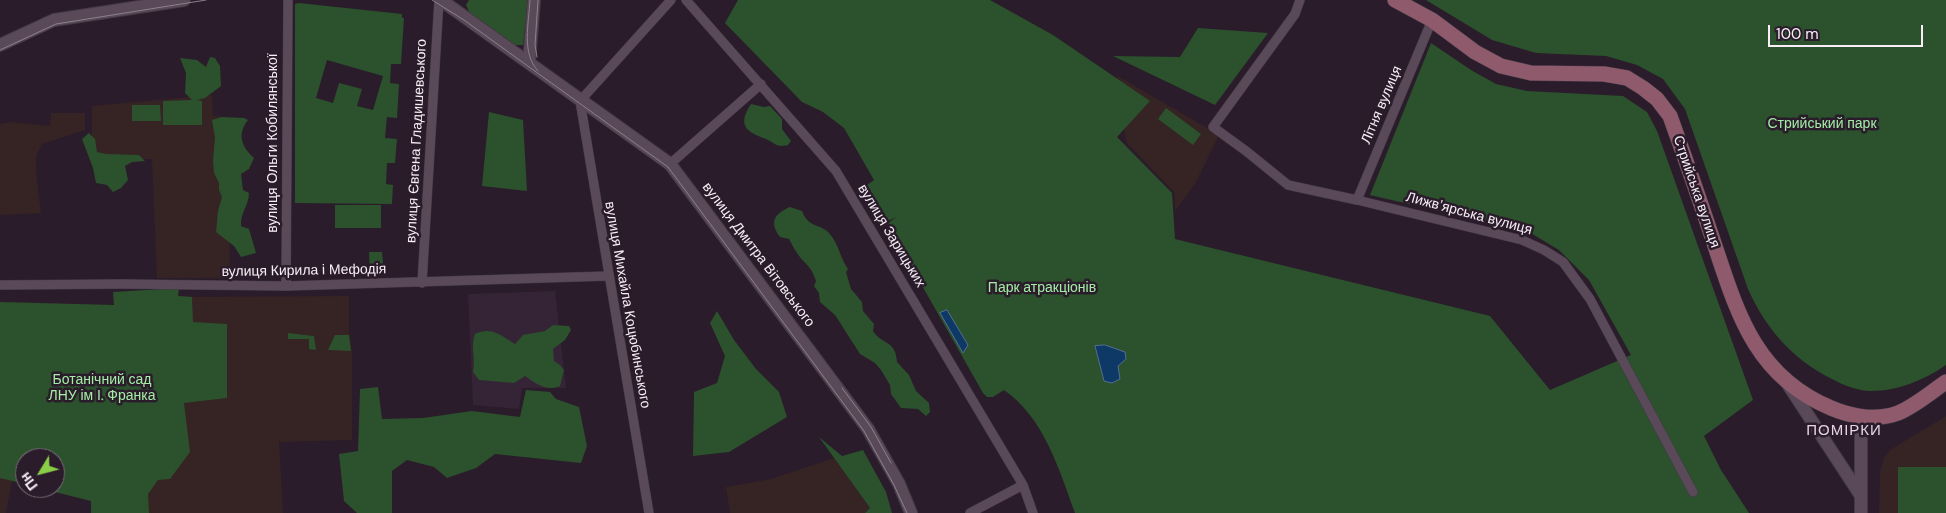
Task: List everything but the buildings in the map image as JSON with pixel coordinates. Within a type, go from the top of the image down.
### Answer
[{"type":"main road","points":[[0,45],[54,20],[184,0]]},
{"type":"main road","name":"вулиця Дмитра Вітовського","points":[[440,0],[670,164],[868,429],[899,484],[911,513]]},
{"type":"main road","points":[[529,63],[534,0]]},
{"type":"main road","name":"Стрийська вулиця","points":[[1395,0],[1432,20],[1475,52],[1501,66],[1531,73],[1604,74],[1627,78],[1656,99],[1670,116],[1737,308],[1761,355],[1788,384],[1821,404],[1840,412],[1861,417],[1898,413],[1946,382]]},
{"type":"main road","points":[[1788,384],[1861,496]]},
{"type":"main road","points":[[1861,417],[1861,513]]},
{"type":"street","name":"вулиця Ольги Кобилянської","points":[[286,286],[288,0]]},
{"type":"street","name":"вулиця Євгена Гладишевського","points":[[422,283],[440,0]]},
{"type":"street","points":[[580,101],[671,0]]},
{"type":"street","name":"вулиця Зарицьких","points":[[686,0],[836,171],[1023,485],[1033,513]]},
{"type":"street","name":"Лижвʼярська вулиця","points":[[1300,0],[1295,14],[1213,127],[1246,151],[1288,186],[1357,200],[1522,240],[1544,250],[1563,262],[1590,299],[1692,492]]},
{"type":"street","name":"Літня вулиця","points":[[1357,200],[1432,20]]},
{"type":"street","points":[[670,164],[761,84]]},
{"type":"street","name":"вулиця Михайла Коцюбинського","points":[[580,101],[648,513]]},
{"type":"street","name":"вулиця Кирила і Мефодія","points":[[0,285],[286,286],[608,276]]},
{"type":"street","points":[[970,513],[1023,485]]},
{"type":"shaded area","points":[[1118,76],[1219,135],[1195,184],[1175,211],[1174,192],[1127,143],[1120,110],[1107,93]]},
{"type":"shaded area","points":[[212,95],[213,116],[227,117],[230,278],[157,278],[152,159],[92,159],[92,106]]},
{"type":"shaded area","points":[[51,113],[85,113],[85,130],[42,144],[36,156],[41,213],[0,215],[0,124],[10,122],[50,126]]},
{"type":"shaded area","points":[[555,291],[566,388],[522,388],[519,409],[473,405],[468,294]]},
{"type":"shaded area","points":[[113,292],[196,297],[349,296],[349,332],[352,352],[352,440],[279,442],[283,513],[91,513],[91,501],[65,494],[65,448],[15,448],[15,482],[12,481],[6,513],[0,513],[0,302],[114,305]]},
{"type":"shaded area","points":[[1946,416],[1946,513],[1879,513],[1880,472],[1884,458],[1890,450]]},
{"type":"shaded area","points":[[834,458],[870,508],[865,513],[730,513],[726,487],[771,479]]},
{"type":"green space","points":[[469,0],[528,0],[523,45],[513,45],[470,14],[466,5]]},
{"type":"green space","name":"Парк атракціонів","points":[[738,0],[990,0],[1053,35],[1150,101],[1117,137],[1172,193],[1175,239],[1490,316],[1550,390],[1631,355],[1589,280],[1559,250],[1529,232],[1370,195],[1431,43],[1496,84],[1527,91],[1623,96],[1647,112],[1657,131],[1753,400],[1704,436],[1721,470],[1749,513],[1075,513],[1056,462],[1030,415],[1004,390],[993,397],[987,397],[983,393],[887,224],[896,217],[888,221],[867,185],[874,180],[844,128],[823,112],[802,102],[725,23]]},
{"type":"green space","name":"Стрийський парк","points":[[1426,0],[1946,0],[1946,365],[1929,375],[1901,387],[1866,391],[1841,383],[1805,362],[1782,342],[1755,304],[1748,289],[1685,109],[1663,79],[1637,65],[1606,56],[1536,53],[1492,40]]},
{"type":"green space","points":[[295,4],[402,14],[402,18],[404,18],[401,64],[391,64],[390,83],[399,84],[397,118],[387,117],[385,138],[397,139],[395,163],[387,163],[386,184],[393,185],[392,204],[295,203]],"holes":[[[327,60],[383,76],[373,110],[357,106],[362,89],[339,83],[333,103],[316,98]]]},
{"type":"green space","points":[[1198,28],[1268,33],[1215,105],[1113,56],[1180,57]]},
{"type":"green space","points":[[210,57],[215,58],[220,66],[221,86],[205,98],[197,100],[202,101],[202,125],[163,125],[163,101],[192,100],[185,93],[186,73],[180,58],[197,60],[206,67]]},
{"type":"green space","points":[[751,104],[764,107],[770,106],[782,119],[782,129],[791,141],[788,145],[778,145],[753,134],[746,127],[745,117]]},
{"type":"green space","points":[[132,105],[160,105],[161,121],[132,121]]},
{"type":"green space","points":[[1166,108],[1201,134],[1193,145],[1158,119]]},
{"type":"green space","points":[[489,112],[523,120],[527,191],[482,186]]},
{"type":"green space","points":[[222,117],[244,118],[248,120],[242,130],[242,140],[246,149],[254,158],[249,169],[241,174],[243,190],[249,193],[241,226],[249,229],[256,253],[241,257],[234,246],[216,232],[218,211],[222,197],[219,183],[214,173],[215,137],[212,120]]},
{"type":"green space","points":[[89,133],[95,139],[97,152],[139,155],[145,161],[132,162],[125,166],[128,180],[121,188],[113,192],[107,185],[96,183],[93,168],[82,139]]},
{"type":"green space","points":[[335,205],[381,205],[381,228],[335,228]]},
{"type":"green space","points":[[790,207],[802,211],[808,221],[826,230],[832,237],[848,269],[846,272],[851,289],[862,302],[863,311],[874,324],[873,331],[880,339],[891,346],[896,355],[897,362],[909,375],[916,391],[929,403],[930,412],[926,416],[918,409],[901,408],[891,394],[890,385],[881,370],[875,363],[860,354],[835,315],[820,302],[819,293],[814,286],[816,281],[810,268],[797,253],[789,239],[780,237],[775,227],[774,223],[777,216]]},
{"type":"green space","points":[[369,252],[382,252],[384,272],[370,273]]},
{"type":"green space","name":"Ботанічний сад ЛНУ ім І. Франка","points":[[179,288],[178,296],[192,297],[193,322],[227,324],[227,398],[184,403],[190,452],[170,479],[158,480],[148,494],[149,513],[91,513],[91,501],[65,494],[65,448],[15,448],[15,482],[0,478],[0,302],[114,305],[113,292]]},
{"type":"green space","points":[[717,311],[734,340],[756,369],[779,392],[787,417],[729,452],[693,456],[694,392],[717,383],[725,356],[710,323]]},
{"type":"green space","points":[[553,325],[569,326],[571,330],[565,340],[553,349],[554,361],[564,370],[560,386],[546,388],[525,376],[514,383],[479,380],[473,372],[475,334],[486,331],[496,333],[515,344],[523,335],[545,331]]},
{"type":"green space","points":[[288,333],[314,336],[316,350],[309,349],[309,339],[288,339]]},
{"type":"green space","points":[[335,335],[349,335],[351,351],[328,350]]},
{"type":"green space","points":[[378,387],[382,419],[423,418],[472,411],[520,417],[526,390],[550,392],[556,399],[579,407],[587,446],[581,463],[495,454],[476,468],[447,478],[434,467],[407,460],[392,471],[392,513],[357,513],[344,501],[339,454],[358,451],[360,389]]},
{"type":"green space","points":[[819,437],[842,456],[863,450],[886,492],[892,513],[865,513],[870,508]]},
{"type":"green space","points":[[1898,467],[1946,467],[1946,513],[1898,513]]},
{"type":"water","points":[[947,310],[968,345],[963,353],[940,313]]},
{"type":"water","points":[[1105,345],[1125,352],[1126,359],[1118,366],[1120,379],[1112,383],[1104,381],[1095,346]]},
{"type":"tram line","points":[[0,50],[56,24],[206,0]]},
{"type":"tram line","points":[[432,0],[464,20],[668,167],[864,431],[907,513]]},
{"type":"tram line","points":[[530,0],[527,37],[529,56],[538,71]]},
{"type":"tram line","points":[[537,57],[535,45],[538,0]]},
{"type":"tram line","points":[[842,388],[871,427],[891,463]]},
{"type":"district","name":"ПОМІРКИ","points":[[1844,431]]}]
